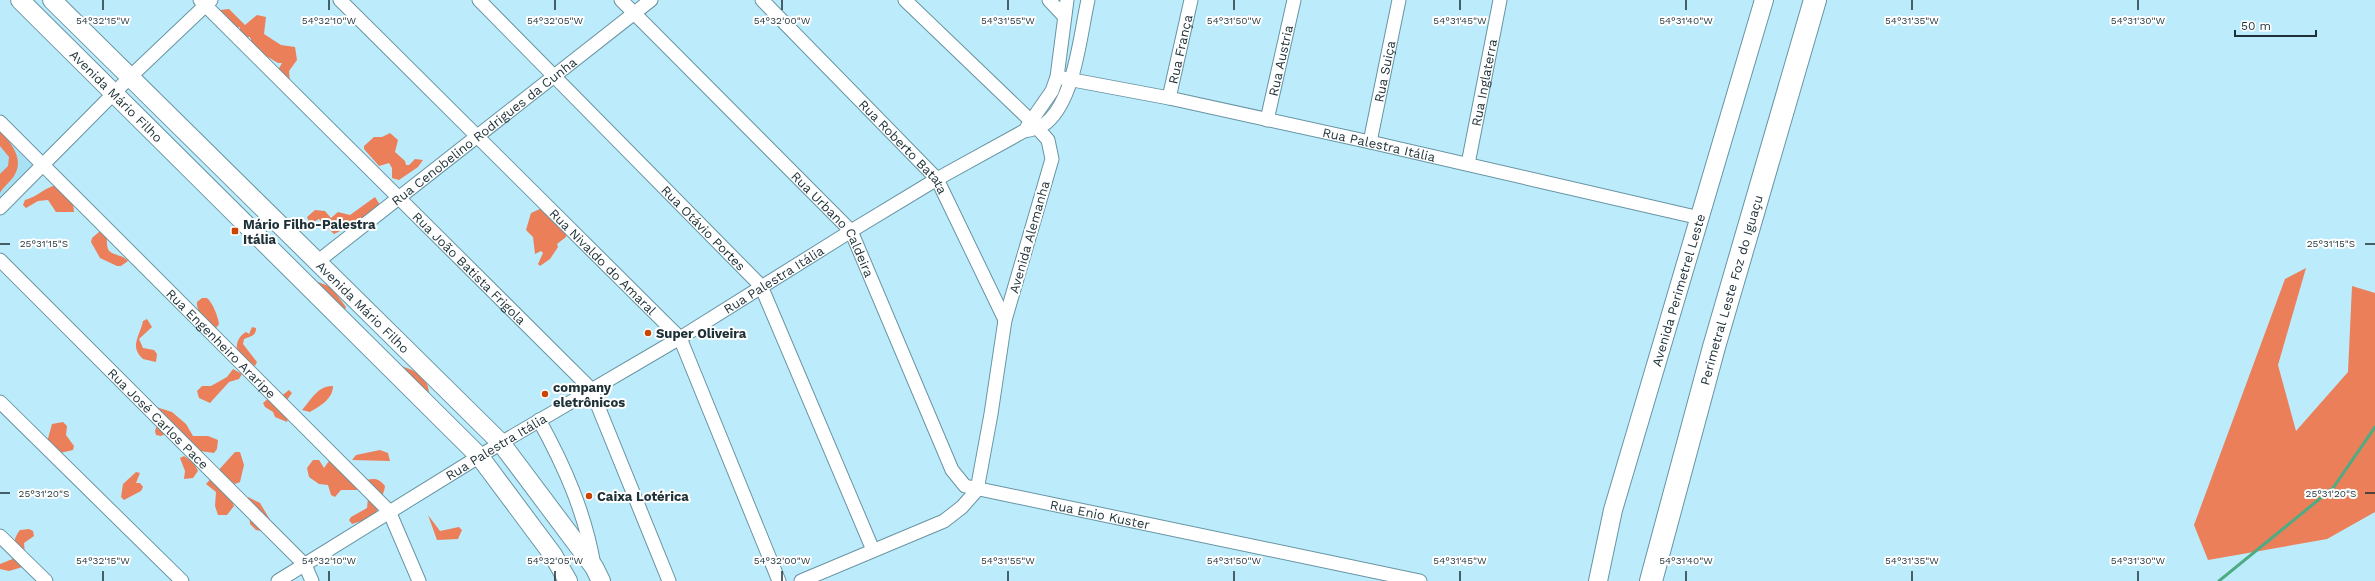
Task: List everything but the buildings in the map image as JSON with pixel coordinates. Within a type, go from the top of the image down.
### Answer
[{"type":"highway","name":"Perimetral Leste Foz do Iguaçu","points":[[1651,581],[1714,347],[1815,0]]},
{"type":"main road","name":"Avenida Mário Filho","points":[[20,0],[480,457],[553,555],[568,581]]},
{"type":"main road","name":"Avenida Mário Filho","points":[[52,0],[501,443],[598,574]]},
{"type":"main road","name":"Avenida Perimetrel Leste","points":[[1598,581],[1613,510],[1764,0]]},
{"type":"street","name":"Rua Nivaldo do Amaral","points":[[340,0],[476,137],[680,338],[779,581]]},
{"type":"street","name":"Rua Otávio Portes","points":[[479,0],[761,286],[873,550]]},
{"type":"street","name":"Rua Urbano Caldeira","points":[[621,0],[851,231],[952,470],[965,486],[977,490]]},
{"type":"street","name":"Rua Cenobelino Rodrigues da Cunha","points":[[317,262],[651,0]]},
{"type":"street","name":"Rua Roberto Batata","points":[[762,0],[937,179],[1005,320]]},
{"type":"street","name":"Avenida Alemanha","points":[[906,0],[1031,127],[1048,140],[1052,159],[1005,320],[977,490]]},
{"type":"street","points":[[1049,0],[1064,16]]},
{"type":"street","points":[[1031,127],[1052,91],[1057,77],[1067,0]]},
{"type":"street","points":[[1031,127],[1047,122],[1061,104],[1071,80],[1088,0]]},
{"type":"street","name":"Rua França","points":[[1169,98],[1191,0]]},
{"type":"street","name":"Rua Austria","points":[[1267,120],[1294,0]]},
{"type":"street","name":"Rua Suiça","points":[[1370,142],[1399,0]]},
{"type":"street","name":"Rua Inglaterra","points":[[1468,164],[1500,0]]},
{"type":"street","points":[[0,208],[206,2]]},
{"type":"street","name":"Rua João Batista Frigola","points":[[206,2],[398,198],[591,389],[669,581]]},
{"type":"street","name":"Rua Palestra Itália","points":[[1057,77],[1169,98],[1370,142],[1700,218]]},
{"type":"street","name":"Rua Engenheiro Araripe","points":[[0,122],[390,511],[419,581]]},
{"type":"street","name":"Rua Palestra Itália","points":[[278,581],[539,420],[680,338],[761,286],[937,179],[1031,127]]},
{"type":"street","name":"Rua José Carlos Pace","points":[[0,260],[305,565],[312,581]]},
{"type":"street","points":[[0,402],[182,581]]},
{"type":"street","points":[[539,420],[554,448],[578,504],[588,531],[598,574]]},
{"type":"street","points":[[801,581],[944,521],[962,507],[977,490]]},
{"type":"street","name":"Rua Enio Kuster","points":[[977,490],[1420,581]]},
{"type":"street","points":[[0,536],[46,581]]},
{"type":"shaded area","points":[[229,9],[245,25],[257,15],[266,17],[264,34],[281,45],[295,47],[297,60],[289,71],[290,82],[277,72],[282,63],[278,63],[261,53],[261,50],[253,46],[250,37],[244,37],[239,34],[240,27],[234,29],[219,12],[220,10]]},
{"type":"shaded area","points":[[0,127],[36,163],[0,199]]},
{"type":"shaded area","points":[[0,131],[12,146],[18,163],[14,176],[0,193],[0,174],[8,166],[9,157],[0,146]]},
{"type":"shaded area","points":[[390,133],[398,140],[395,152],[405,161],[406,165],[409,165],[415,159],[423,160],[418,167],[399,180],[392,178],[392,168],[389,163],[379,166],[364,149],[364,146],[374,137],[382,137]]},
{"type":"shaded area","points":[[56,185],[73,203],[74,212],[56,212],[48,200],[38,201],[26,208],[23,205],[25,200]]},
{"type":"shaded area","points":[[375,197],[380,205],[365,219],[334,234],[319,219],[310,224],[307,217],[315,210],[325,211],[331,218],[338,212],[350,215]]},
{"type":"shaded area","points":[[542,208],[566,232],[566,237],[557,244],[558,247],[550,259],[540,266],[538,264],[543,253],[541,251],[535,254],[533,237],[526,230],[531,213]]},
{"type":"shaded area","points":[[100,231],[106,235],[107,247],[109,251],[123,257],[128,261],[121,266],[117,266],[100,258],[91,242],[92,238]]},
{"type":"shaded area","points":[[2306,268],[2278,365],[2296,431],[2348,372],[2352,286],[2375,293],[2375,512],[2327,539],[2208,560],[2194,525],[2285,279]]},
{"type":"shaded area","points":[[318,282],[331,287],[346,307],[344,312],[317,286]]},
{"type":"shaded area","points":[[202,298],[207,298],[213,307],[219,324],[216,328],[206,321],[198,310],[197,302]]},
{"type":"shaded area","points":[[147,319],[152,327],[139,339],[143,348],[154,350],[157,354],[156,362],[143,359],[137,350],[136,345],[143,321]]},
{"type":"shaded area","points":[[252,327],[256,328],[255,333],[244,339],[243,344],[257,362],[255,366],[237,352],[237,343],[239,338],[246,332],[249,334]]},
{"type":"shaded area","points":[[397,365],[413,371],[422,377],[428,386],[429,392],[426,394]]},
{"type":"shaded area","points":[[233,369],[242,374],[239,379],[229,382],[210,403],[199,398],[197,391],[202,386],[211,386],[227,377]]},
{"type":"shaded area","points":[[328,386],[333,386],[331,395],[322,405],[310,412],[302,410],[319,391]]},
{"type":"shaded area","points":[[289,390],[292,393],[286,401],[276,405],[277,409],[288,417],[287,422],[275,417],[273,412],[265,407],[263,403],[270,397],[280,397]]},
{"type":"shaded area","points":[[153,406],[172,412],[186,424],[193,436],[208,436],[218,440],[217,449],[214,453],[200,451],[165,434],[161,436],[156,435],[155,431],[158,422]]},
{"type":"shaded area","points":[[63,422],[67,426],[66,435],[74,446],[73,450],[60,453],[47,442],[52,424]]},
{"type":"shaded area","points":[[380,450],[388,453],[390,461],[352,460],[356,455]]},
{"type":"shaded area","points":[[235,452],[240,452],[244,465],[240,482],[235,484],[227,478],[223,478],[234,506],[227,515],[218,515],[215,506],[216,492],[206,484]]},
{"type":"shaded area","points":[[184,456],[194,463],[198,471],[193,478],[184,479],[185,471],[180,458]]},
{"type":"shaded area","points":[[313,460],[319,460],[324,468],[329,461],[359,478],[366,480],[376,479],[382,482],[385,488],[376,513],[365,520],[352,524],[349,520],[351,517],[367,508],[368,498],[362,490],[341,490],[335,497],[331,495],[328,485],[319,484],[309,477],[307,468]]},
{"type":"shaded area","points":[[136,472],[140,473],[136,483],[140,483],[143,487],[141,491],[124,500],[121,497],[123,484]]},
{"type":"shaded area","points":[[248,497],[260,503],[272,523],[266,532],[256,530],[250,524]]},
{"type":"shaded area","points":[[428,515],[440,531],[459,527],[462,530],[458,539],[437,540]]},
{"type":"shaded area","points":[[29,529],[33,531],[34,536],[24,543],[26,566],[9,571],[0,569],[0,564],[15,558],[14,547],[17,534],[20,530]]},
{"type":"waterway","points":[[2219,581],[2333,488],[2375,427]]},
{"type":"place","name":"Mário Filho-Palestra Itália","points":[[235,231]]},
{"type":"place","name":"Super Oliveira","points":[[648,333]]},
{"type":"place","name":"company eletrônicos","points":[[545,394]]},
{"type":"place","name":"Caixa Lotérica","points":[[589,496]]}]
